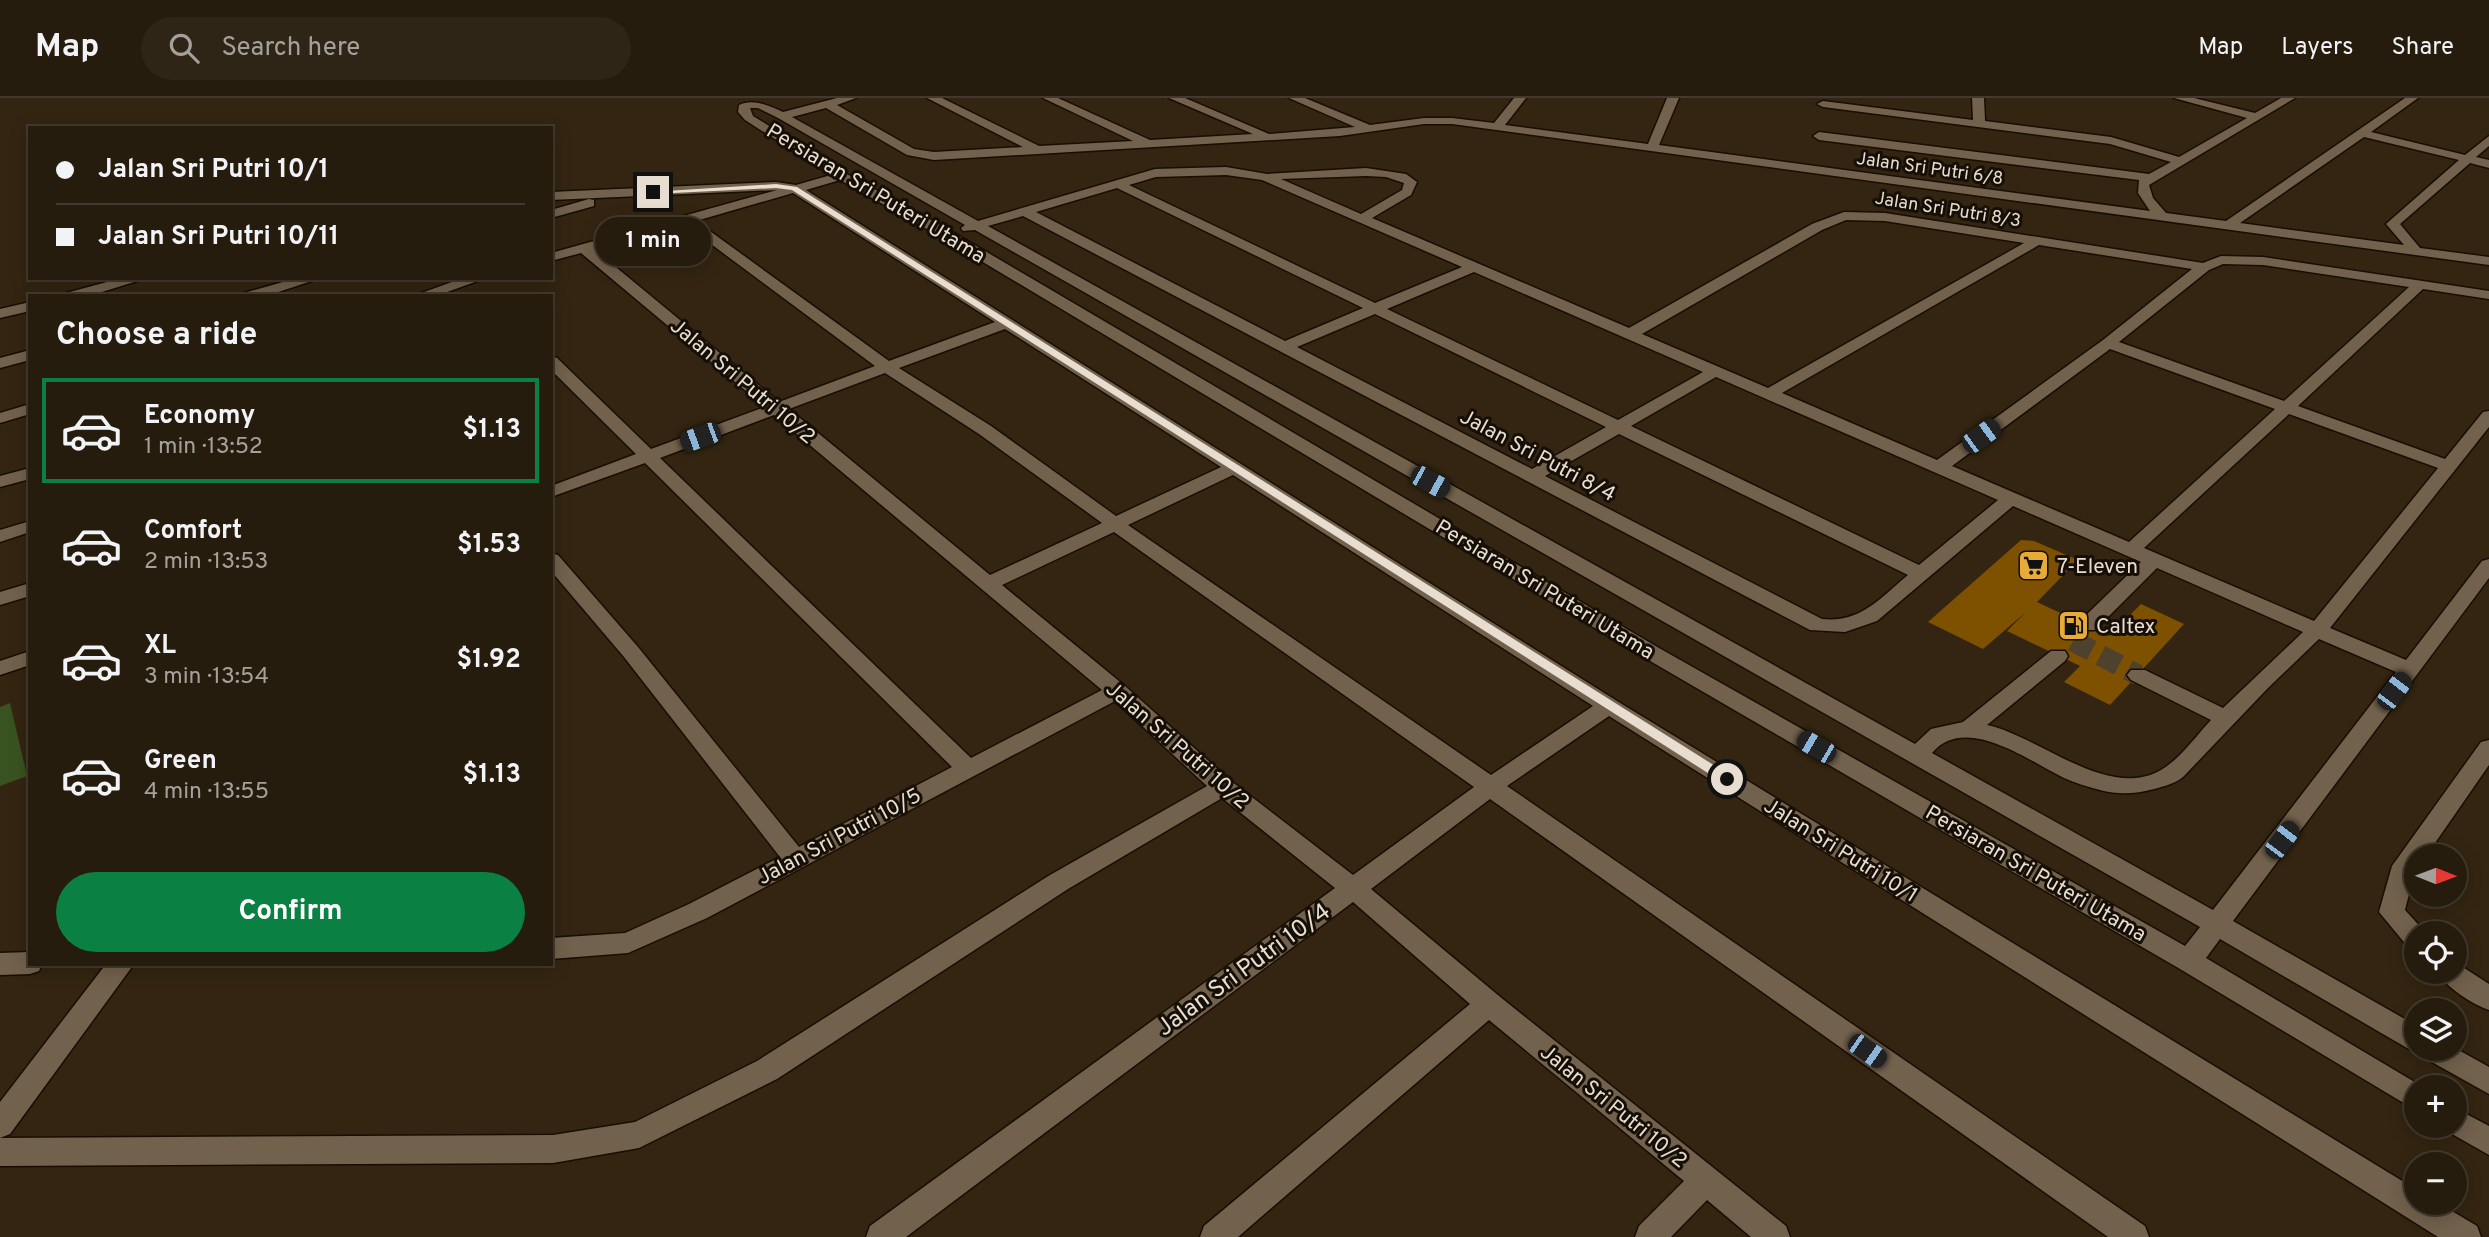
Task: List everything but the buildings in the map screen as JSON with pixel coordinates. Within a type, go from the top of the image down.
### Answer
[{"type":"street","points":[[745,105],[771,98]]},
{"type":"street","points":[[782,116],[850,98]]},
{"type":"street","points":[[933,98],[1037,150]]},
{"type":"street","points":[[1049,98],[1148,144]]},
{"type":"street","points":[[1175,98],[1269,137]]},
{"type":"street","points":[[1295,98],[1367,128]]},
{"type":"street","points":[[1498,126],[1520,98]]},
{"type":"street","points":[[1652,149],[1674,98]]},
{"type":"street","points":[[1978,98],[1979,123]]},
{"type":"street","points":[[2180,98],[2257,117]]},
{"type":"street","points":[[2163,218],[2143,192],[2143,183],[2289,98]]},
{"type":"street","points":[[2228,226],[2412,98]]},
{"type":"street","name":"Jalan Sri Putri 6/8","points":[[828,104],[921,155],[1340,134],[1367,128],[1440,121],[1498,126],[1652,149],[1819,132],[2163,218],[2489,261]]},
{"type":"street","name":"Persiaran Sri Puteri Utama","points":[[2404,1032],[782,116],[760,105],[745,105],[744,111],[749,118],[841,176],[946,234],[1652,653],[2189,961],[2404,1090]]},
{"type":"street","points":[[1819,132],[1979,123],[2111,141],[2181,161]]},
{"type":"street","points":[[1819,132],[2151,178]]},
{"type":"street","points":[[2362,132],[2489,164]]},
{"type":"street","points":[[2416,251],[2393,224],[2489,140]]},
{"type":"street","points":[[946,234],[1155,173],[1226,171],[1265,177],[1363,173],[1407,177],[1411,182],[1407,192],[1362,219]]},
{"type":"street","points":[[553,256],[841,176]]},
{"type":"street","points":[[1265,177],[2410,670]]},
{"type":"street","points":[[1115,183],[1922,573]]},
{"type":"street","points":[[553,196],[776,186],[794,188]]},
{"type":"street","name":"Jalan Sri Putri 10/1","points":[[794,188],[1609,706],[2466,1237]]},
{"type":"street","points":[[553,213],[629,193]]},
{"type":"street","name":"Jalan Sri Putri 8/4","points":[[1026,212],[1817,625],[1838,628],[1857,624],[2011,498]]},
{"type":"street","name":"Jalan Sri Putri 8/3","points":[[1630,334],[1817,228],[1844,216],[1885,218],[2204,267]]},
{"type":"street","points":[[687,220],[888,368],[985,430],[1115,524],[2134,1237]]},
{"type":"street","points":[[1769,394],[2035,242]]},
{"type":"street","name":"Jalan Sri Putri 10/2","points":[[584,247],[1117,691],[1223,788],[1353,888],[1489,1004],[1774,1237]]},
{"type":"street","points":[[1939,467],[2204,267],[2221,260],[2239,259],[2489,295]]},
{"type":"street","points":[[1284,347],[1474,267]]},
{"type":"street","points":[[87,294],[111,291],[136,280]]},
{"type":"street","points":[[256,294],[307,280]]},
{"type":"street","points":[[427,294],[474,280]]},
{"type":"street","points":[[2131,550],[2421,284]]},
{"type":"street","points":[[0,314],[28,307]]},
{"type":"street","points":[[553,491],[1006,323]]},
{"type":"street","points":[[2108,342],[2449,466]]},
{"type":"street","points":[[0,363],[28,356]]},
{"type":"street","points":[[553,363],[967,768]]},
{"type":"street","points":[[1531,477],[1716,371]]},
{"type":"street","points":[[0,418],[28,410]]},
{"type":"street","points":[[1917,756],[1938,734],[1969,729],[1999,736],[2076,776],[2129,787],[2167,778],[2316,630],[2489,416]]},
{"type":"street","points":[[988,584],[1234,468]]},
{"type":"street","points":[[0,482],[28,474]]},
{"type":"street","points":[[0,536],[28,527]]},
{"type":"street","points":[[2088,625],[2154,560]]},
{"type":"street","points":[[553,561],[631,652],[795,859]]},
{"type":"street","points":[[2189,961],[2489,565]]},
{"type":"street","points":[[0,599],[28,590]]},
{"type":"street","points":[[1969,729],[2058,656]]},
{"type":"street","points":[[0,668],[28,659]]},
{"type":"street","points":[[2138,674],[2226,718]]},
{"type":"street","name":"Jalan Sri Putri 10/5","points":[[553,949],[628,943],[698,911],[1117,691]]},
{"type":"street","name":"Jalan Sri Putri 10/4","points":[[881,1237],[1490,787],[1609,706]]},
{"type":"street","points":[[2404,925],[2392,912],[2401,873],[2489,748]]},
{"type":"street","points":[[0,1152],[553,1149],[639,1135],[767,1070],[1059,882],[1223,788]]},
{"type":"street","points":[[0,964],[28,963]]},
{"type":"street","points":[[0,1125],[119,966]]},
{"type":"street","points":[[2467,983],[2489,999]]},
{"type":"street","points":[[1215,1237],[1489,1004]]},
{"type":"street","points":[[2453,1061],[2489,1082]]},
{"type":"street","points":[[2467,1128],[2489,1142]]},
{"type":"street","points":[[1650,1237],[1704,1181]]},
{"type":"green space","points":[[10,703],[27,776],[0,786],[0,707]]},
{"type":"tunnel","points":[[2073,641],[2138,675]]},
{"type":"place","name":"7-Eleven","points":[[2034,566]]},
{"type":"place","name":"Caltex","points":[[2073,626]]},
{"type":"route","points":[[653,192],[776,186],[794,188],[1727,779]]}]
